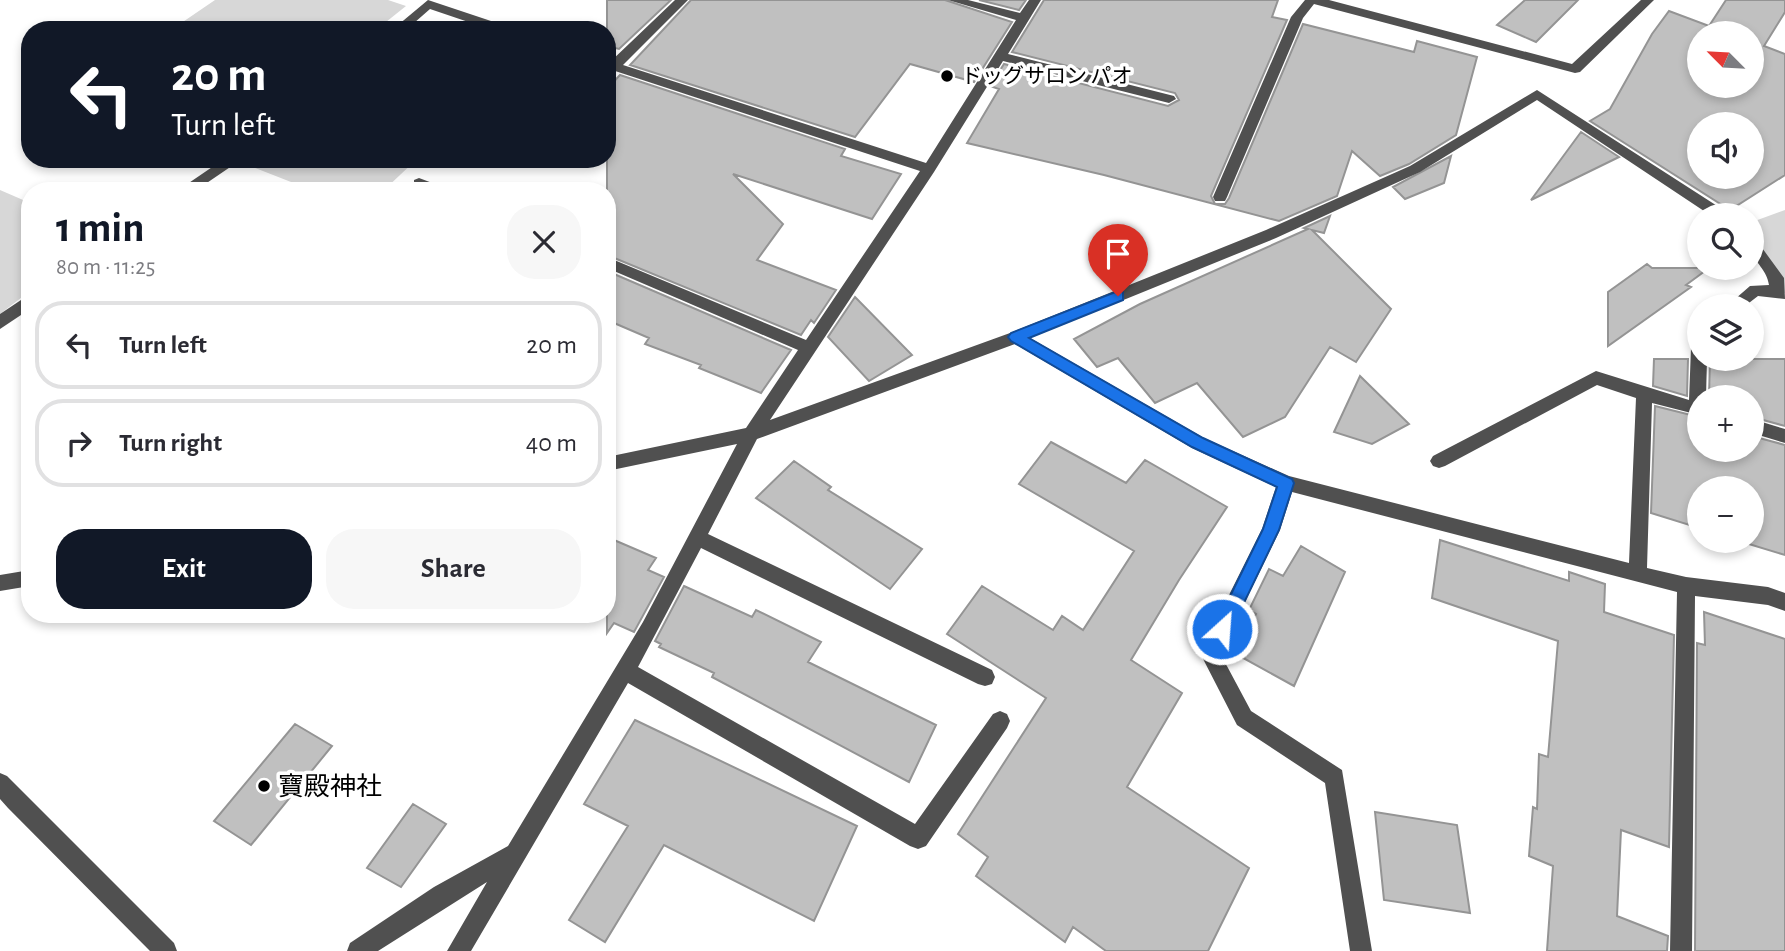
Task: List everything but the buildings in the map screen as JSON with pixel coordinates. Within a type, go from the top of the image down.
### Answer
[{"type":"street","points":[[616,60],[682,0]]},
{"type":"street","points":[[954,0],[1024,18]]},
{"type":"street","points":[[458,951],[625,670],[751,434],[929,169],[1035,0]]},
{"type":"street","points":[[1220,197],[1297,17],[1313,0],[1575,69],[1648,0]]},
{"type":"street","points":[[408,21],[428,4],[478,21]]},
{"type":"street","points":[[1000,56],[1169,99]]},
{"type":"street","points":[[616,67],[929,169]]},
{"type":"street","points":[[616,462],[751,434],[1016,337],[1271,234],[1415,169],[1537,94],[1702,203]]},
{"type":"street","points":[[198,182],[221,168]]},
{"type":"street","points":[[1750,294],[1755,290],[1782,292],[1764,262]]},
{"type":"street","points":[[616,266],[809,348]]},
{"type":"street","points":[[0,323],[21,307]]},
{"type":"street","points":[[1016,337],[1198,443],[1286,483],[1638,575],[1686,586],[1768,596],[1785,602]]},
{"type":"street","points":[[1439,461],[1596,378],[1687,406]]},
{"type":"street","points":[[1638,575],[1644,394]]},
{"type":"street","points":[[1764,430],[1785,436]]},
{"type":"street","points":[[1286,483],[1271,530],[1210,653],[1244,718],[1335,777],[1362,951]]},
{"type":"street","points":[[697,537],[985,677]]},
{"type":"street","points":[[0,583],[21,580]]},
{"type":"street","points":[[1681,951],[1686,586]]},
{"type":"street","points":[[625,670],[918,838],[1000,720]]},
{"type":"street","points":[[0,783],[15,802],[166,951]]},
{"type":"street","points":[[358,951],[442,895],[514,855]]},
{"type":"shaded area","points":[[215,0],[388,0],[406,6],[387,21],[184,21]]},
{"type":"shaded area","points":[[255,168],[407,168],[393,182],[291,182]]},
{"type":"shaded area","points":[[0,190],[21,199],[21,298],[0,314]]},
{"type":"shaded area","points":[[1785,210],[1785,293],[1778,291],[1776,278],[1764,262],[1764,218]]},
{"type":"place","name":"ドッグサロン パオ","points":[[947,76]]},
{"type":"place","name":"寶殿神社","points":[[264,786]]},
{"type":"route","points":[[1118,296],[1016,337],[1198,443],[1286,483],[1271,530],[1222,629]]}]
